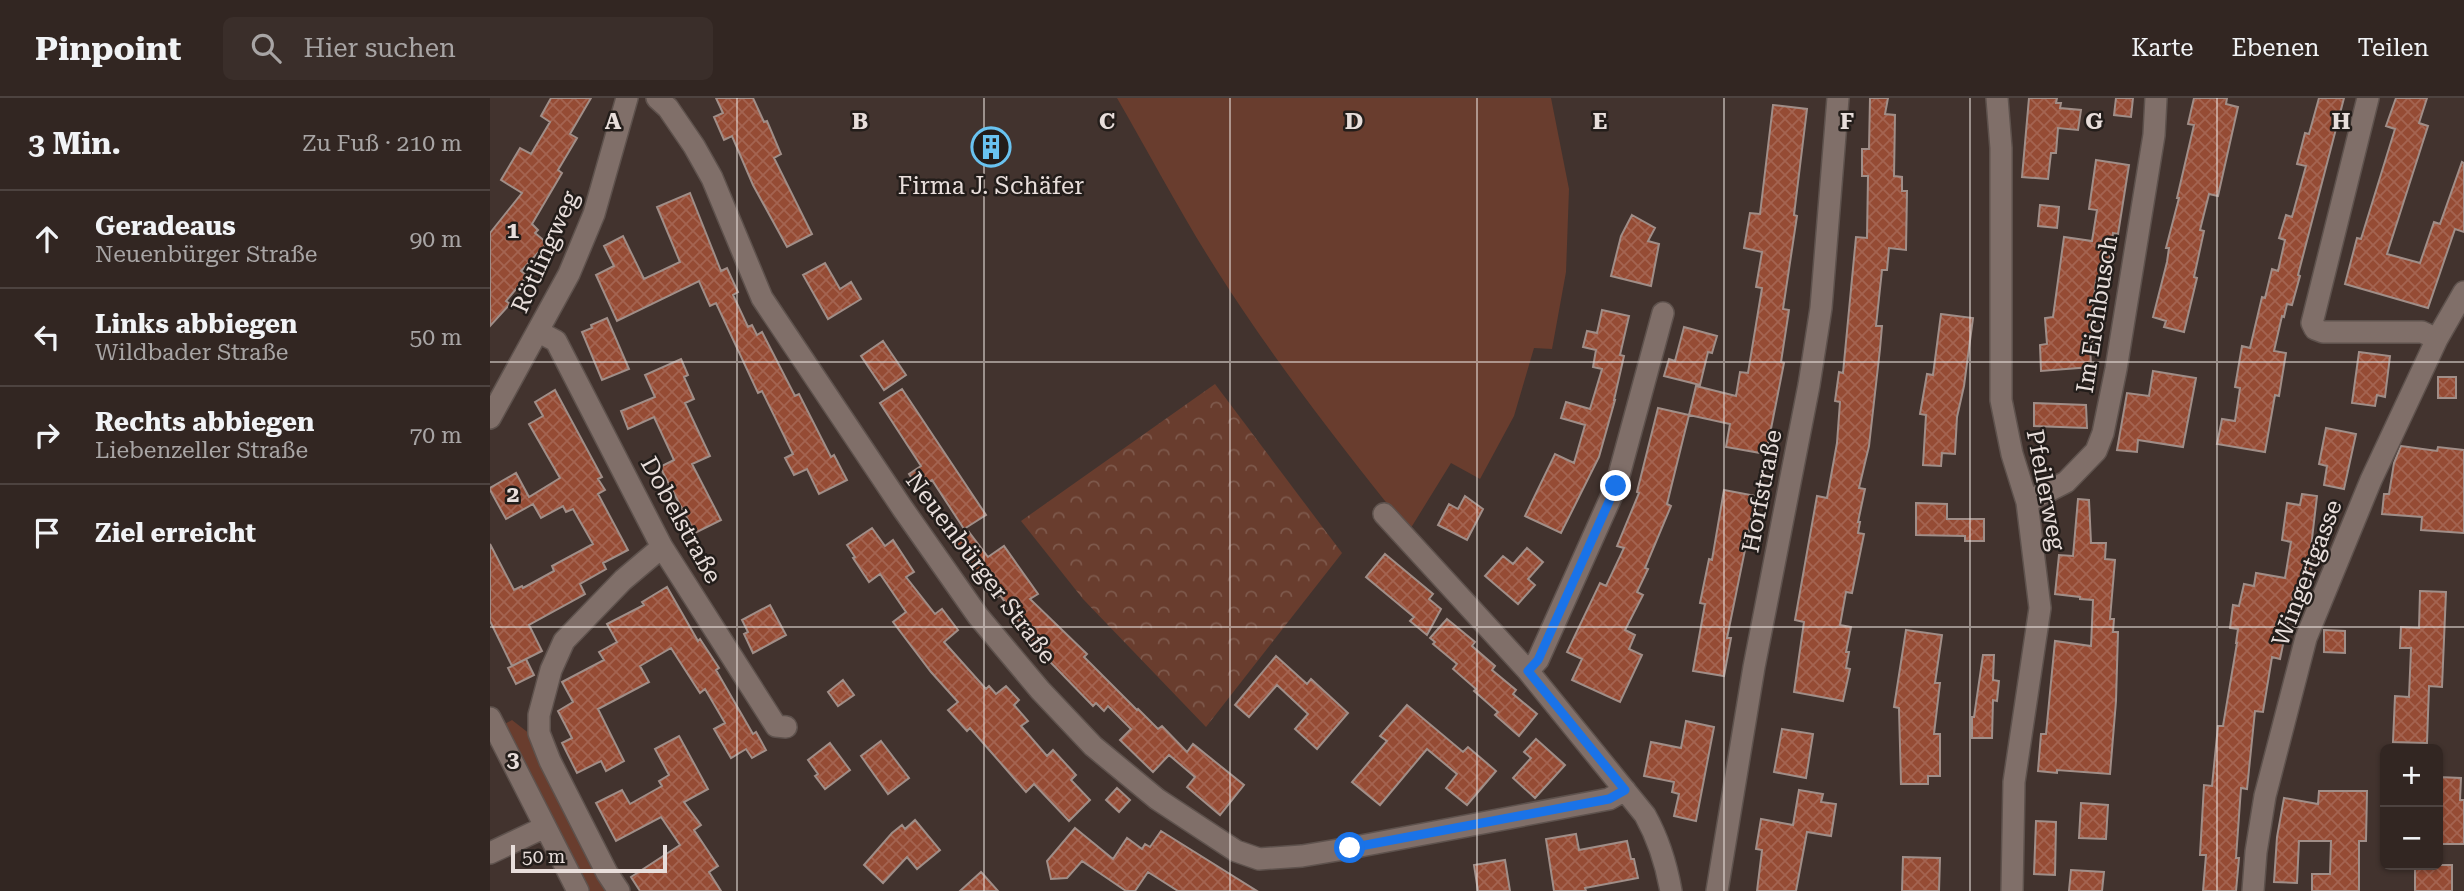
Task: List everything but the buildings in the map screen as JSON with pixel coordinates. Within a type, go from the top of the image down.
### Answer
[{"type":"street","name":"Rötlingweg","points":[[490,418],[569,274],[594,214],[627,98]]},
{"type":"street","name":"Neuenbürger Straße","points":[[657,98],[668,108],[712,178],[762,298],[978,616],[1093,746],[1157,799],[1236,851],[1259,859],[1301,856],[1377,843],[1609,799],[1625,790]]},
{"type":"street","name":"Horfstraße","points":[[1717,891],[1754,667],[1809,385],[1821,308],[1838,98]]},
{"type":"street","name":"Pfeilerweg","points":[[1997,98],[2001,148],[2000,400],[2026,502],[2040,608],[2014,782],[2012,891]]},
{"type":"street","name":"Im Eichbusch","points":[[2026,502],[2066,482],[2096,451],[2103,433],[2154,135],[2156,98]]},
{"type":"street","points":[[2368,98],[2312,323],[2315,329],[2323,332],[2422,332],[2437,339]]},
{"type":"street","name":"Wingertgasse","points":[[2253,891],[2265,796],[2306,638],[2371,480],[2437,339],[2464,292]]},
{"type":"street","points":[[1528,671],[1538,660],[1616,486],[1663,313]]},
{"type":"street","name":"Dobelstraße","points":[[539,332],[556,341],[662,547],[776,726],[786,727]]},
{"type":"street","points":[[1384,514],[1528,671],[1645,815],[1666,860],[1671,891]]},
{"type":"street","points":[[619,891],[607,873],[550,761],[539,733],[540,715],[551,670],[564,641],[623,580],[662,547]]},
{"type":"street","points":[[490,718],[578,891]]},
{"type":"street","points":[[490,853],[545,827]]},
{"type":"green space","points":[[1117,98],[1551,98],[1569,189],[1566,272],[1552,349],[1534,348],[1514,416],[1480,479],[1451,463],[1409,531],[1309,403],[1238,303],[1190,227]]},
{"type":"green space","points":[[1215,384],[1342,553],[1206,727],[1083,599],[1021,521]]},
{"type":"green space","points":[[512,720],[535,738],[612,891],[590,891],[503,725]]},
{"type":"place","name":"Firma J. Schäfer","points":[[991,147]]},
{"type":"route","points":[[1350,848],[1609,799],[1625,790],[1528,671],[1538,660],[1616,486]]}]
